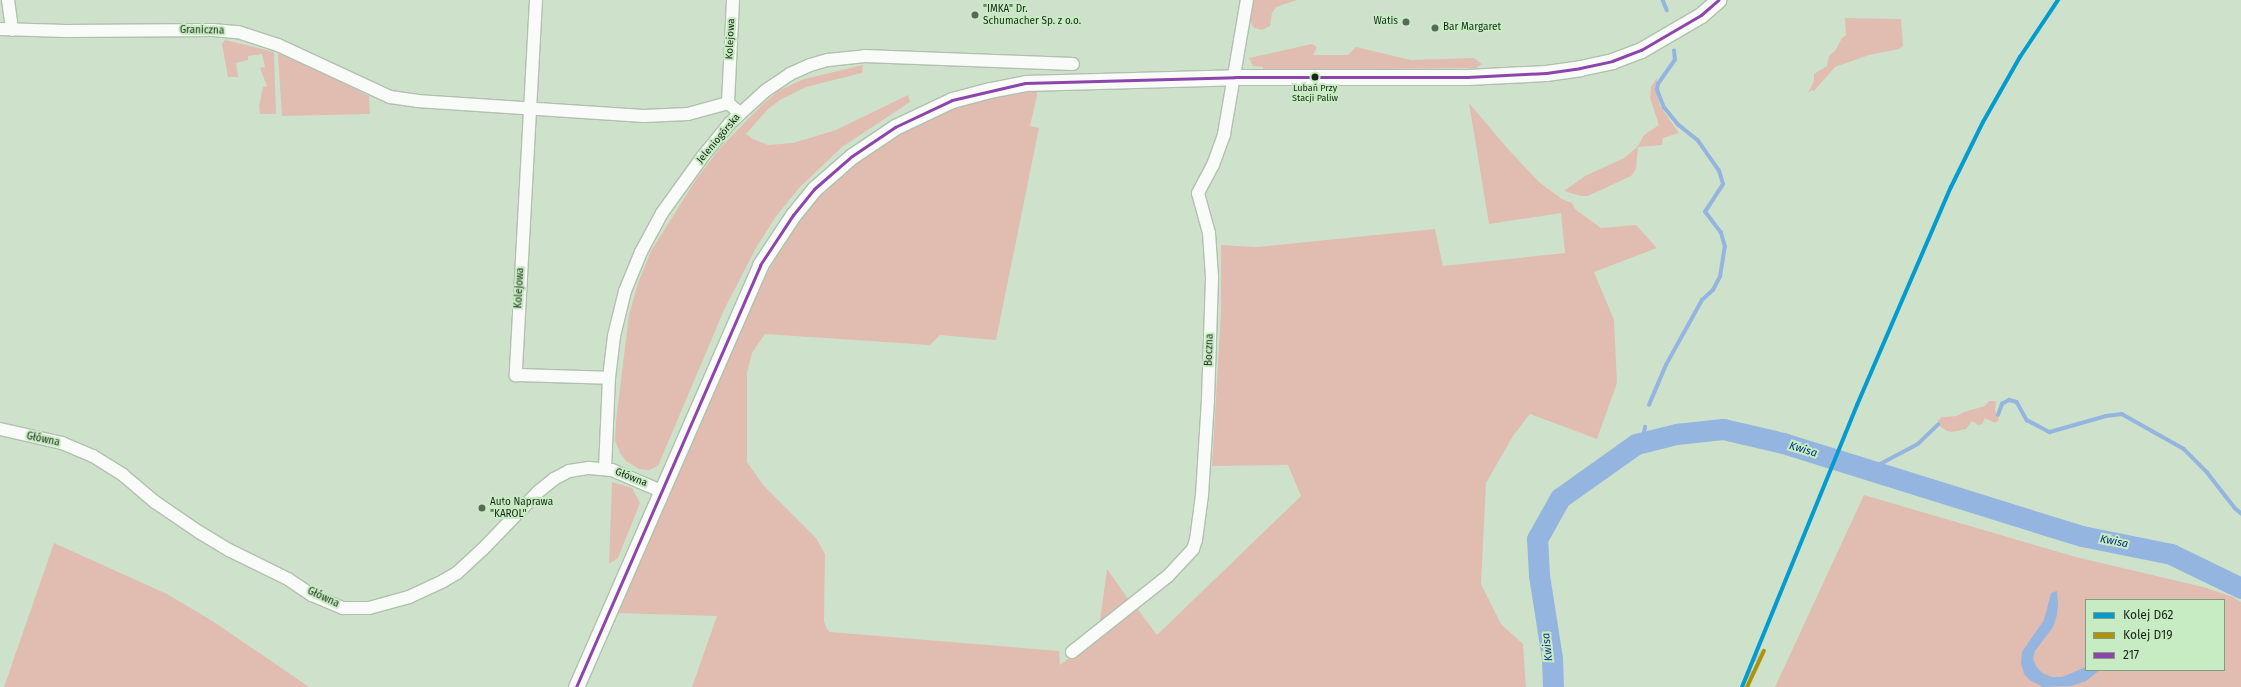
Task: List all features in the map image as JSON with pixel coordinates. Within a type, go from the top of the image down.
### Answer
[{"type":"main road","points":[[576,687],[760,265],[793,215],[814,189],[852,156],[895,127],[920,113],[952,100],[1025,83],[1235,77],[1467,77],[1546,73],[1580,68],[1612,61],[1641,50],[1701,14],[1718,0]]},
{"type":"street","points":[[6,29],[8,0]]},
{"type":"street","name":"Kolejowa","points":[[536,0],[516,375],[609,378]]},
{"type":"street","name":"Kolejowa","points":[[728,103],[733,0]]},
{"type":"street","name":"Boczna","points":[[1072,652],[1168,576],[1193,549],[1196,540],[1202,495],[1208,399],[1212,277],[1209,233],[1198,193],[1220,148],[1235,77],[1247,0]]},
{"type":"street","name":"Graniczna","points":[[6,29],[213,30],[238,32],[278,45],[390,97],[418,101],[530,108]]},
{"type":"street","name":"Jeleniogórska","points":[[605,469],[609,378],[618,316],[624,291],[641,252],[662,213],[689,175],[730,123],[764,91],[790,74],[810,65],[828,60],[865,56],[1073,64]]},
{"type":"street","points":[[530,108],[644,116],[688,114],[728,103],[740,113]]},
{"type":"street","name":"Główna","points":[[0,429],[62,443],[93,456],[123,475],[155,502],[205,536],[229,550],[288,579],[312,595],[343,608],[369,608],[410,598],[430,589],[458,572],[502,531],[537,493],[554,479],[575,469],[605,469],[620,473],[661,491]]},
{"type":"shaded area","points":[[1253,0],[1297,0],[1276,7],[1272,13],[1270,26],[1262,30],[1254,28],[1250,22]]},
{"type":"shaded area","points":[[1845,18],[1901,19],[1903,46],[1899,49],[1869,55],[1835,67],[1814,91],[1812,90],[1808,93],[1814,81],[1814,74],[1827,66],[1829,56],[1835,51],[1842,38],[1846,35]]},
{"type":"shaded area","points":[[225,40],[274,52],[276,114],[260,114],[259,106],[263,87],[267,86],[260,68],[265,67],[262,54],[248,56],[248,60],[236,63],[238,77],[228,77],[222,44]]},
{"type":"shaded area","points":[[1312,44],[1317,47],[1313,55],[1348,55],[1356,47],[1411,60],[1474,58],[1482,64],[1476,68],[1263,70],[1263,67],[1253,66],[1249,58]]},
{"type":"shaded area","points":[[280,52],[369,96],[370,114],[282,116],[278,55]]},
{"type":"shaded area","points":[[863,65],[862,73],[806,87],[780,100],[768,109],[746,134],[753,139],[768,145],[793,143],[836,130],[908,95],[910,102],[842,147],[799,188],[777,215],[757,246],[724,310],[658,466],[649,470],[639,469],[626,461],[620,453],[615,440],[616,421],[629,315],[638,283],[651,251],[697,178],[720,148],[761,106],[778,91],[804,79]]},
{"type":"shaded area","points":[[1657,78],[1656,90],[1660,106],[1679,133],[1663,138],[1662,145],[1638,147],[1636,169],[1631,176],[1588,196],[1581,196],[1564,191],[1585,176],[1624,158],[1638,146],[1644,135],[1659,125],[1650,98],[1651,87]]},
{"type":"shaded area","points":[[1036,89],[1037,96],[1030,126],[1039,128],[996,340],[940,335],[930,345],[765,334],[752,353],[747,373],[747,462],[763,485],[816,538],[825,554],[824,621],[827,629],[830,632],[1059,651],[1060,665],[1136,607],[1157,635],[1301,496],[1288,465],[1212,466],[1221,312],[1221,245],[1257,247],[1435,229],[1443,266],[1565,253],[1561,213],[1489,224],[1469,103],[1508,149],[1539,182],[1562,199],[1572,203],[1575,209],[1601,228],[1636,225],[1657,248],[1594,272],[1614,320],[1617,383],[1597,439],[1530,414],[1513,436],[1486,483],[1481,584],[1501,624],[1523,644],[1526,687],[692,687],[717,616],[615,613],[746,315],[786,237],[812,204],[832,183],[861,158],[897,134],[942,112],[977,99]]},
{"type":"shaded area","points":[[1989,401],[1996,401],[1995,410],[1999,420],[1995,423],[1985,418],[1982,424],[1978,425],[1972,421],[1966,429],[1952,432],[1947,431],[1938,425],[1938,420],[1942,417],[1957,416],[1964,412],[1985,406]]},
{"type":"shaded area","points":[[612,482],[632,488],[640,503],[618,558],[609,564]]},
{"type":"shaded area","points":[[1864,495],[2076,557],[2203,587],[2233,597],[2241,602],[2241,687],[1775,687]]},
{"type":"shaded area","points":[[54,543],[167,594],[214,622],[309,687],[4,687]]},
{"type":"shaded area","points":[[1107,569],[1131,603],[1099,628]]},
{"type":"water","points":[[2057,591],[2057,615],[2053,627],[2035,651],[2033,659],[2036,666],[2042,673],[2052,677],[2062,677],[2085,667],[2085,671],[2099,671],[2086,681],[2071,686],[2043,687],[2031,681],[2024,674],[2021,663],[2022,652],[2044,620],[2051,593]]},
{"type":"waterway","points":[[1663,0],[1667,10]]},
{"type":"waterway","points":[[1649,405],[1666,365],[1702,300],[1713,290],[1720,277],[1725,247],[1721,233],[1705,212],[1723,184],[1719,171],[1698,141],[1678,125],[1664,108],[1657,90],[1658,84],[1675,60],[1674,51]]},
{"type":"waterway","points":[[1998,415],[2002,404],[2009,400],[2017,402],[2027,420],[2050,432],[2106,416],[2122,414],[2184,449],[2207,472],[2235,508],[2241,513]]},
{"type":"waterway","points":[[1869,470],[1918,444],[1938,425]]},
{"type":"waterway","points":[[1642,443],[1645,427]]},
{"type":"waterway","name":"Kwisa","points":[[1553,687],[1552,658],[1539,575],[1537,539],[1560,498],[1636,444],[1676,434],[1723,429],[1783,443],[2082,536],[2171,554],[2241,588]]},
{"type":"railway","points":[[1745,687],[1759,649]]},
{"type":"rail line","name":"D62","points":[[1742,687],[1857,405],[1951,187],[1983,122],[2020,57],[2058,0]]},
{"type":"rail line","name":"D19","points":[[1747,687],[1764,651]]},
{"type":"transit line","name":"217","points":[[576,687],[760,265],[793,215],[814,189],[852,156],[895,127],[952,100],[1025,83],[1235,77],[1467,77],[1546,73],[1580,68],[1612,61],[1641,50],[1701,15],[1718,0]]},
{"type":"place","name":"\"IMKA\" Dr. Schumacher Sp. z o.o.","points":[[975,15]]},
{"type":"place","name":"Watis","points":[[1406,22]]},
{"type":"place","name":"Bar Margaret","points":[[1435,28]]},
{"type":"place","name":"Lubań Przy Stacji Paliw","points":[[1315,77]]},
{"type":"place","name":"Auto Naprawa \"KAROL\"","points":[[482,508]]}]
